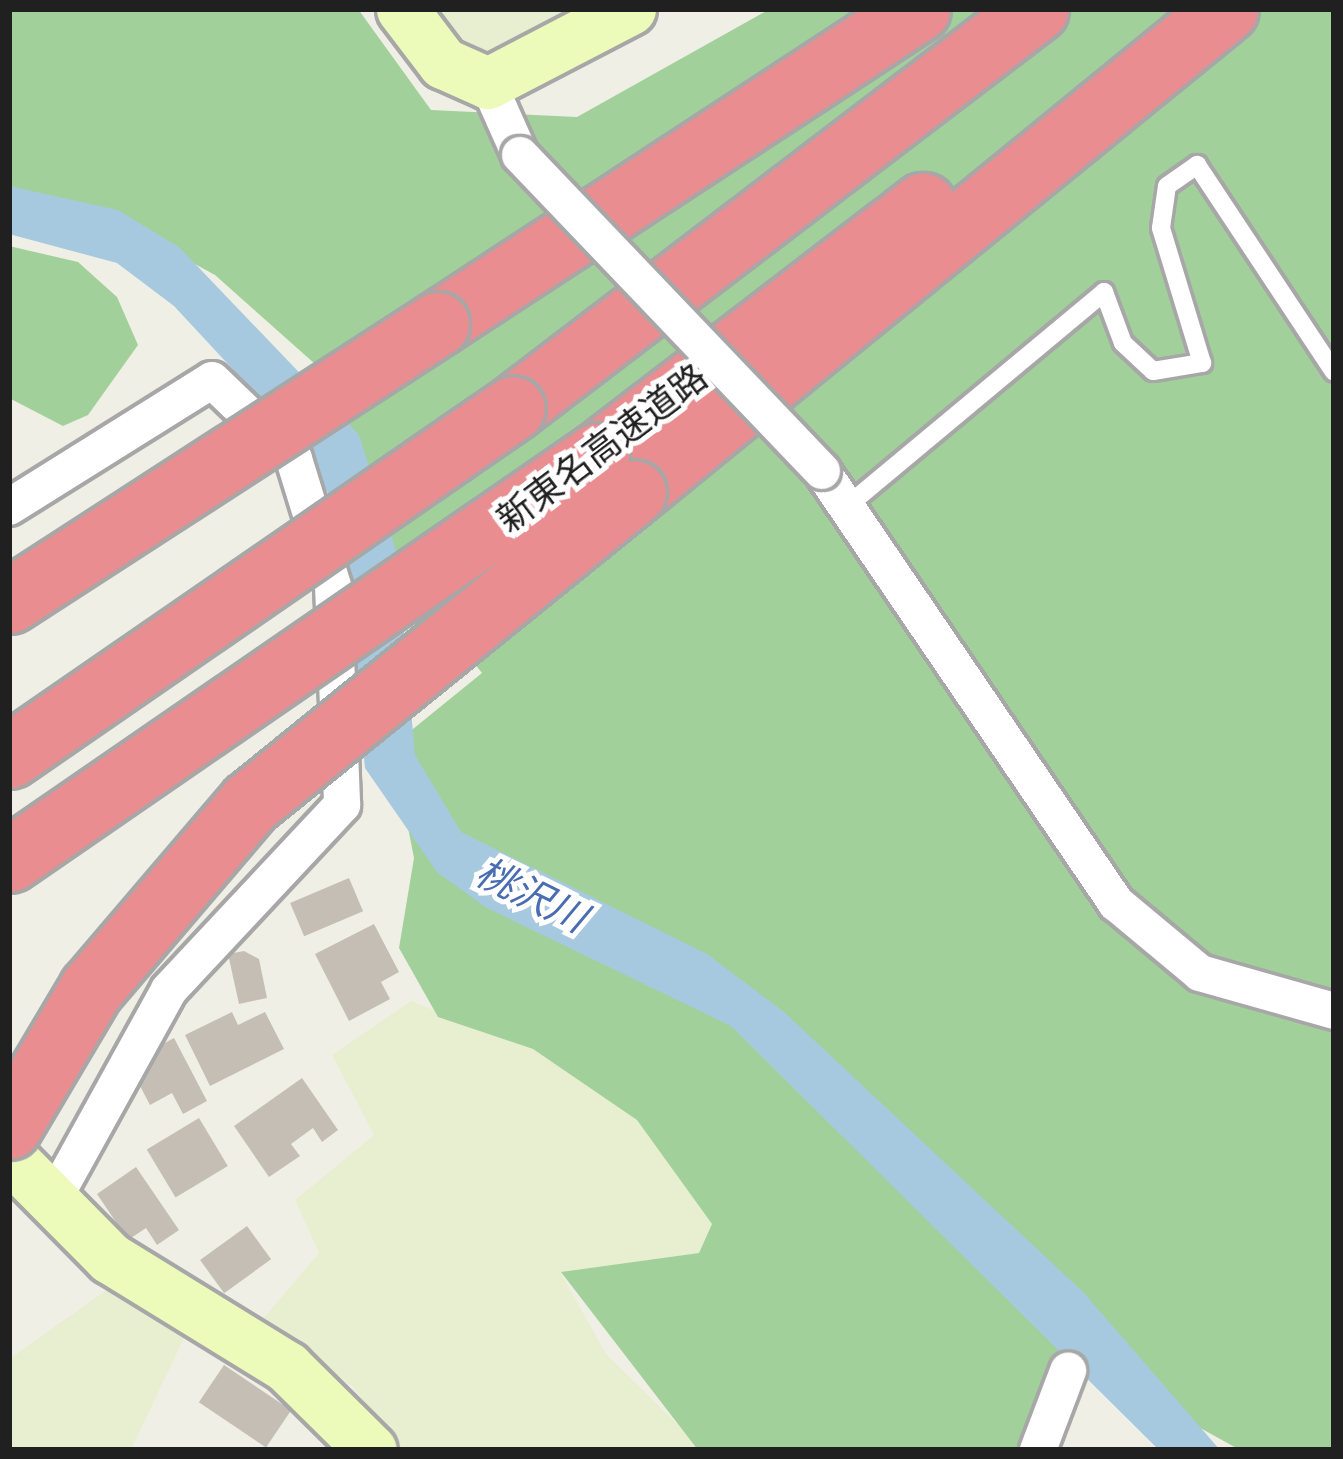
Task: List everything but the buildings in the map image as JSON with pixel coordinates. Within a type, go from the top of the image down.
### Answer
[{"type":"highway","points":[[9,601],[918,9]]},
{"type":"highway","points":[[9,757],[513,408],[1036,9]]},
{"type":"highway","name":"新東名高速道路","points":[[9,860],[616,473],[1175,9]]},
{"type":"highway","points":[[9,1127],[91,989],[250,803],[616,473],[1226,9]]},
{"type":"street","points":[[402,9],[443,63],[488,82],[520,155],[852,502],[1116,903],[1200,973],[1334,1011]]},
{"type":"street","points":[[488,82],[630,9]]},
{"type":"street","points":[[9,507],[212,380],[294,459],[333,586],[342,805],[169,990],[50,1206]]},
{"type":"street","points":[[9,1156],[50,1206],[110,1258],[287,1367],[370,1450]]},
{"type":"street","points":[[1038,1450],[1068,1371]]},
{"type":"lane","points":[[852,502],[1104,292],[1123,343],[1153,371],[1202,364],[1161,228],[1167,186],[1197,165],[1334,372]]},
{"type":"green space","points":[[9,9],[358,9],[431,110],[577,117],[770,9],[1334,9],[1334,1450],[1240,1450],[1063,1352],[1030,1450],[698,1450],[561,1272],[699,1253],[712,1224],[637,1120],[533,1049],[438,1017],[399,948],[414,858],[392,746],[482,673],[376,542],[315,364],[215,275],[83,203],[9,189]]},
{"type":"green space","points":[[424,9],[627,9],[488,83]]},
{"type":"green space","points":[[9,246],[78,262],[117,297],[138,345],[88,415],[63,426],[9,398]]},
{"type":"green space","points":[[411,1001],[533,1049],[638,1120],[712,1224],[699,1253],[561,1273],[606,1354],[704,1450],[401,1450],[352,1386],[261,1321],[319,1253],[295,1200],[374,1135],[332,1055]]},
{"type":"green space","points":[[108,1289],[185,1336],[131,1450],[9,1450],[9,1359]]},
{"type":"water","name":"桃沢川","points":[[9,186],[118,210],[180,248],[359,435],[397,554],[415,755],[461,832],[707,954],[784,1012],[1083,1292],[1220,1450],[1159,1450],[731,1026],[485,907],[437,872],[365,768],[339,515],[303,445],[174,306],[117,263],[9,234]]}]
